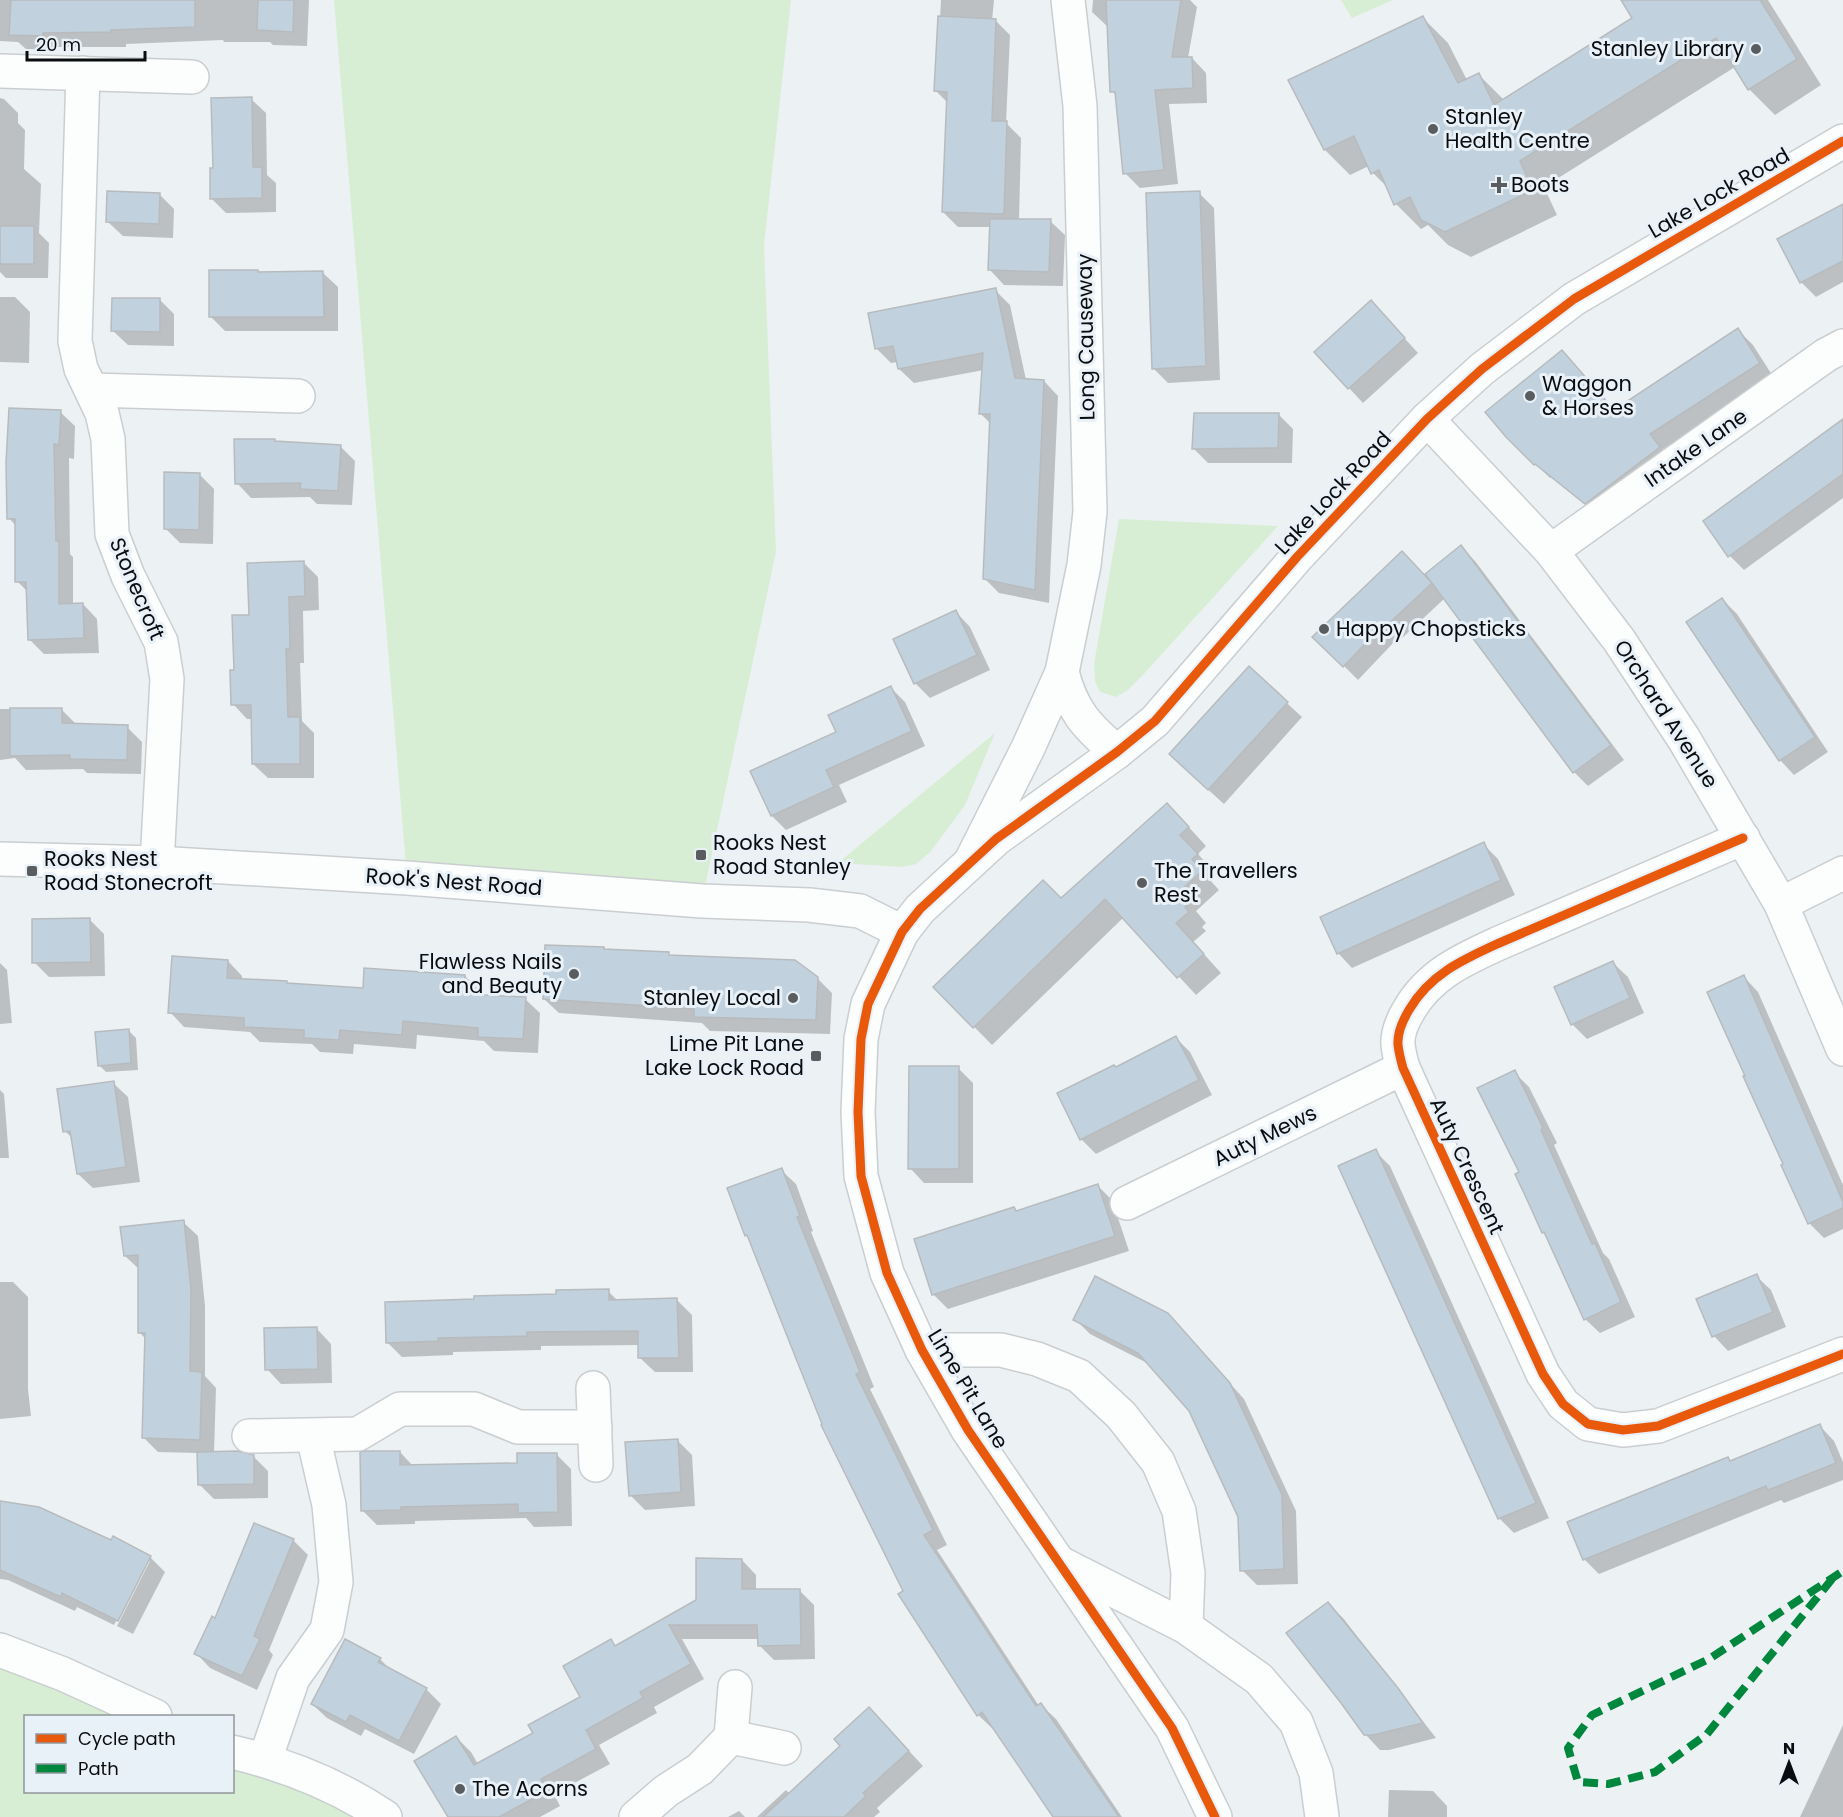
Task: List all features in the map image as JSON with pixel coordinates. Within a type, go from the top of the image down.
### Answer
[{"type":"street","name":"Long Causeway","points":[[971,861],[1028,748],[1062,672],[1084,565],[1090,512],[1080,106],[1068,0]]},
{"type":"street","points":[[0,71],[192,77]]},
{"type":"street","name":"Stonecroft","points":[[83,73],[75,341],[81,369],[102,413],[108,439],[112,534],[128,576],[161,642],[167,679],[157,863]]},
{"type":"street","name":"Lake Lock Road","points":[[902,932],[920,909],[996,840],[1117,752],[1155,721],[1297,557],[1427,420],[1482,369],[1574,299],[1843,141]]},
{"type":"street","name":"Intake Lane","points":[[1551,551],[1826,355],[1843,346]]},
{"type":"street","points":[[92,390],[298,396]]},
{"type":"street","name":"Orchard Avenue","points":[[1427,420],[1551,551],[1619,640],[1683,739],[1781,904],[1843,1049]]},
{"type":"street","name":"Long Causeway","points":[[1062,672],[1067,694],[1076,710],[1091,730],[1117,752]]},
{"type":"street","name":"Auty Crescent","points":[[1743,837],[1472,956],[1438,975],[1416,996],[1402,1021],[1398,1043],[1403,1068],[1543,1374],[1563,1404],[1588,1424],[1623,1430],[1658,1426],[1843,1354]]},
{"type":"street","name":"Rook's Nest Road","points":[[0,859],[157,863],[407,878],[702,901],[809,905],[860,911],[902,932]]},
{"type":"street","points":[[1781,904],[1843,873]]},
{"type":"street","name":"Lime Pit Lane","points":[[902,932],[868,1004],[861,1039],[858,1112],[861,1176],[887,1273],[922,1350],[969,1430],[1172,1728],[1215,1817]]},
{"type":"street","name":"Auty Mews","points":[[1127,1203],[1403,1068]]},
{"type":"street","name":"Lime Pit Lane","points":[[922,1350],[1000,1350],[1036,1359],[1079,1376],[1121,1415],[1158,1462],[1179,1511],[1188,1573],[1186,1627]]},
{"type":"street","points":[[593,1388],[596,1465]]},
{"type":"street","points":[[249,1436],[358,1434],[400,1409],[474,1408],[518,1427],[595,1427]]},
{"type":"street","points":[[265,1760],[293,1678],[327,1630],[336,1582],[329,1505],[313,1436]]},
{"type":"street","name":"Lime Pit Lane","points":[[1062,1564],[1186,1627],[1259,1679],[1296,1722],[1316,1773],[1322,1817]]},
{"type":"street","points":[[0,1650],[63,1674],[153,1715]]},
{"type":"street","points":[[636,1817],[666,1791],[700,1768],[731,1737],[735,1687]]},
{"type":"street","points":[[731,1737],[784,1748]]},
{"type":"street","points":[[234,1752],[265,1760],[317,1778],[385,1817]]},
{"type":"green space","points":[[334,0],[791,0],[764,245],[776,552],[702,901],[407,878]]},
{"type":"green space","points":[[1341,0],[1393,0],[1352,18]]},
{"type":"green space","points":[[1119,519],[1278,526],[1142,676],[1128,690],[1116,697],[1100,692],[1095,681],[1094,664]]},
{"type":"green space","points":[[995,733],[965,805],[931,851],[916,864],[902,867],[838,863]]},
{"type":"green space","points":[[0,1650],[153,1715],[24,1715],[24,1793],[234,1793],[234,1752],[385,1817],[0,1817]]},
{"type":"building","points":[[11,0],[195,0],[195,27],[43,33],[43,36],[9,35]]},
{"type":"building","points":[[258,0],[294,0],[293,32],[257,30]]},
{"type":"building","points":[[1106,0],[1181,0],[1172,57],[1192,57],[1193,88],[1155,90],[1164,170],[1123,174],[1115,92],[1110,92]]},
{"type":"building","points":[[1621,0],[1760,0],[1797,59],[1748,90],[1716,38],[1520,161],[1533,190],[1445,232],[1421,220],[1410,197],[1394,205],[1379,170],[1371,174],[1354,136],[1324,150],[1288,80],[1423,16],[1458,83],[1479,73],[1494,105],[1632,18]]},
{"type":"building","points":[[938,16],[996,19],[992,121],[1007,121],[1004,214],[942,212],[947,92],[934,91]]},
{"type":"building","points":[[252,97],[253,167],[262,167],[262,198],[210,199],[210,168],[213,168],[211,98]]},
{"type":"building","points":[[107,191],[160,193],[159,224],[106,222]]},
{"type":"building","points":[[1200,191],[1206,366],[1152,369],[1146,193]]},
{"type":"building","points":[[1843,204],[1843,261],[1800,283],[1777,239]]},
{"type":"building","points":[[990,219],[1051,219],[1049,272],[988,270]]},
{"type":"building","points":[[0,226],[34,226],[34,264],[0,264]]},
{"type":"building","points":[[209,270],[323,271],[324,317],[209,317]]},
{"type":"building","points":[[996,288],[1015,378],[1044,380],[1035,590],[983,579],[990,414],[979,414],[983,353],[898,369],[893,346],[875,349],[868,313]]},
{"type":"building","points":[[112,298],[160,298],[160,332],[111,331]]},
{"type":"building","points":[[1371,300],[1405,338],[1348,389],[1314,352]]},
{"type":"building","points":[[1738,328],[1760,363],[1650,434],[1660,447],[1585,504],[1534,465],[1485,412],[1562,350],[1614,410]]},
{"type":"building","points":[[9,408],[61,410],[59,445],[54,444],[56,541],[59,541],[59,604],[83,603],[84,638],[28,640],[26,582],[15,582],[15,519],[7,519],[6,463]]},
{"type":"building","points":[[1194,413],[1279,413],[1278,448],[1192,449]]},
{"type":"building","points":[[1843,419],[1843,474],[1728,557],[1703,521]]},
{"type":"building","points":[[234,439],[275,439],[275,441],[341,445],[338,491],[300,489],[301,483],[235,484]]},
{"type":"building","points":[[164,472],[200,473],[199,530],[164,529]]},
{"type":"building","points":[[1461,545],[1611,745],[1573,773],[1425,574]]},
{"type":"building","points":[[1402,551],[1432,583],[1383,629],[1381,627],[1343,667],[1312,637]]},
{"type":"building","points":[[304,561],[305,596],[289,597],[290,649],[286,649],[288,717],[300,717],[300,764],[252,764],[251,705],[231,705],[230,670],[234,670],[232,615],[249,615],[247,563]]},
{"type":"building","points":[[1722,598],[1815,737],[1779,761],[1686,622]]},
{"type":"building","points":[[956,610],[977,655],[914,684],[893,639]]},
{"type":"building","points":[[1249,666],[1288,702],[1208,790],[1169,754]]},
{"type":"building","points":[[891,686],[912,731],[826,770],[834,787],[771,816],[750,771],[836,732],[828,715]]},
{"type":"building","points":[[10,708],[62,708],[62,723],[128,725],[127,760],[70,759],[70,755],[10,756]]},
{"type":"building","points":[[1167,803],[1189,827],[1180,835],[1198,854],[1192,859],[1202,871],[1179,892],[1189,903],[1185,907],[1189,912],[1176,923],[1204,954],[1177,978],[1105,899],[973,1028],[933,987],[1043,880],[1061,898]]},
{"type":"building","points":[[1484,842],[1501,880],[1337,954],[1320,917]]},
{"type":"building","points":[[90,918],[91,962],[32,963],[32,919]]},
{"type":"building","points":[[545,945],[669,952],[669,955],[795,960],[818,977],[816,1020],[694,1017],[694,1009],[543,999]]},
{"type":"building","points":[[172,956],[228,960],[227,978],[363,988],[364,968],[465,975],[464,994],[526,997],[523,1039],[478,1037],[478,1028],[403,1021],[402,1035],[340,1030],[339,1040],[304,1038],[304,1030],[244,1027],[244,1018],[168,1013]]},
{"type":"building","points":[[1613,961],[1630,998],[1571,1025],[1554,987]]},
{"type":"building","points":[[1744,975],[1843,1202],[1843,1208],[1808,1224],[1707,992]]},
{"type":"building","points":[[129,1029],[131,1063],[98,1066],[95,1032]]},
{"type":"building","points":[[1176,1036],[1199,1080],[1080,1140],[1057,1093],[1114,1065],[1116,1067]]},
{"type":"building","points":[[909,1066],[959,1066],[959,1169],[908,1169]]},
{"type":"building","points":[[1515,1070],[1543,1128],[1541,1130],[1592,1244],[1595,1243],[1621,1302],[1584,1320],[1515,1174],[1519,1172],[1477,1088]]},
{"type":"building","points":[[114,1081],[126,1167],[77,1174],[70,1131],[63,1132],[57,1089]]},
{"type":"building","points":[[1376,1149],[1536,1503],[1498,1519],[1338,1166]]},
{"type":"building","points":[[782,1168],[800,1216],[797,1217],[860,1372],[856,1374],[933,1530],[924,1535],[1036,1706],[1041,1703],[1119,1817],[1053,1817],[982,1712],[977,1716],[898,1594],[903,1591],[821,1425],[727,1188]]},
{"type":"building","points":[[1098,1184],[1115,1236],[932,1295],[914,1239],[1014,1207],[1016,1211]]},
{"type":"building","points":[[184,1220],[191,1290],[190,1371],[202,1372],[200,1440],[142,1438],[145,1333],[138,1333],[138,1255],[124,1256],[120,1227]]},
{"type":"building","points":[[1757,1274],[1773,1312],[1712,1337],[1696,1299]]},
{"type":"building","points":[[1095,1276],[1168,1313],[1230,1383],[1282,1495],[1284,1569],[1240,1571],[1238,1517],[1189,1411],[1138,1353],[1073,1320]]},
{"type":"building","points":[[609,1289],[609,1300],[677,1298],[679,1358],[638,1358],[638,1331],[527,1332],[527,1336],[438,1338],[438,1341],[386,1343],[385,1302],[474,1299],[474,1296],[556,1294],[556,1290]]},
{"type":"building","points":[[317,1327],[318,1369],[265,1370],[264,1328]]},
{"type":"building","points":[[1820,1424],[1836,1463],[1768,1490],[1766,1486],[1583,1560],[1567,1522],[1728,1457],[1730,1461]]},
{"type":"building","points":[[678,1439],[681,1492],[629,1496],[625,1442]]},
{"type":"building","points":[[238,1451],[254,1455],[254,1484],[198,1485],[197,1452]]},
{"type":"building","points":[[400,1451],[400,1465],[517,1463],[517,1453],[557,1453],[558,1512],[518,1513],[518,1504],[401,1507],[401,1510],[361,1511],[360,1452]]},
{"type":"building","points":[[0,1501],[39,1507],[111,1540],[113,1536],[151,1556],[118,1621],[62,1593],[61,1597],[0,1570]]},
{"type":"building","points":[[254,1523],[294,1539],[254,1636],[260,1639],[242,1676],[194,1654],[212,1616],[215,1618]]},
{"type":"building","points":[[696,1558],[742,1559],[742,1589],[800,1589],[801,1645],[758,1646],[757,1625],[669,1625],[691,1664],[640,1692],[643,1698],[586,1730],[596,1749],[541,1779],[547,1791],[499,1817],[448,1817],[414,1761],[456,1736],[474,1765],[533,1733],[528,1725],[580,1697],[563,1666],[611,1639],[615,1646],[696,1600]]},
{"type":"building","points":[[1328,1602],[1398,1688],[1423,1723],[1364,1735],[1286,1633]]},
{"type":"building","points":[[345,1639],[381,1658],[378,1662],[427,1688],[399,1741],[350,1715],[346,1722],[311,1704]]},
{"type":"building","points":[[869,1707],[909,1751],[863,1793],[866,1796],[844,1817],[763,1817],[840,1746],[834,1739]]},
{"type":"marked path","points":[[1832,1579],[1707,1734],[1655,1772],[1608,1784],[1578,1782],[1568,1748],[1592,1715],[1709,1659],[1843,1571]]},
{"type":"cycle path","points":[[1215,1817],[1172,1728],[968,1430],[922,1350],[887,1273],[861,1176],[858,1112],[861,1039],[868,1004],[902,932],[920,909],[996,839],[1117,752],[1155,721],[1297,557],[1427,419],[1482,369],[1574,299],[1843,141]]},
{"type":"cycle path","points":[[1743,838],[1497,944],[1447,970],[1426,987],[1407,1014],[1398,1036],[1399,1054],[1403,1068],[1543,1374],[1563,1404],[1588,1424],[1623,1430],[1658,1426],[1843,1354]]},
{"type":"place","name":"Stanley Library","points":[[1756,49]]},
{"type":"place","name":"Stanley Health Centre","points":[[1433,129]]},
{"type":"place","name":"Boots","points":[[1499,185]]},
{"type":"place","name":"Waggon & Horses","points":[[1530,396]]},
{"type":"place","name":"Happy Chopsticks","points":[[1324,629]]},
{"type":"place","name":"Rooks Nest Road Stanley","points":[[701,855]]},
{"type":"place","name":"Rooks Nest Road Stonecroft","points":[[32,871]]},
{"type":"place","name":"The Travellers Rest","points":[[1142,883]]},
{"type":"place","name":"Flawless Nails and Beauty","points":[[574,974]]},
{"type":"place","name":"Stanley Local","points":[[793,998]]},
{"type":"place","name":"Lime Pit Lane Lake Lock Road","points":[[816,1056]]},
{"type":"place","name":"The Acorns","points":[[460,1789]]}]
